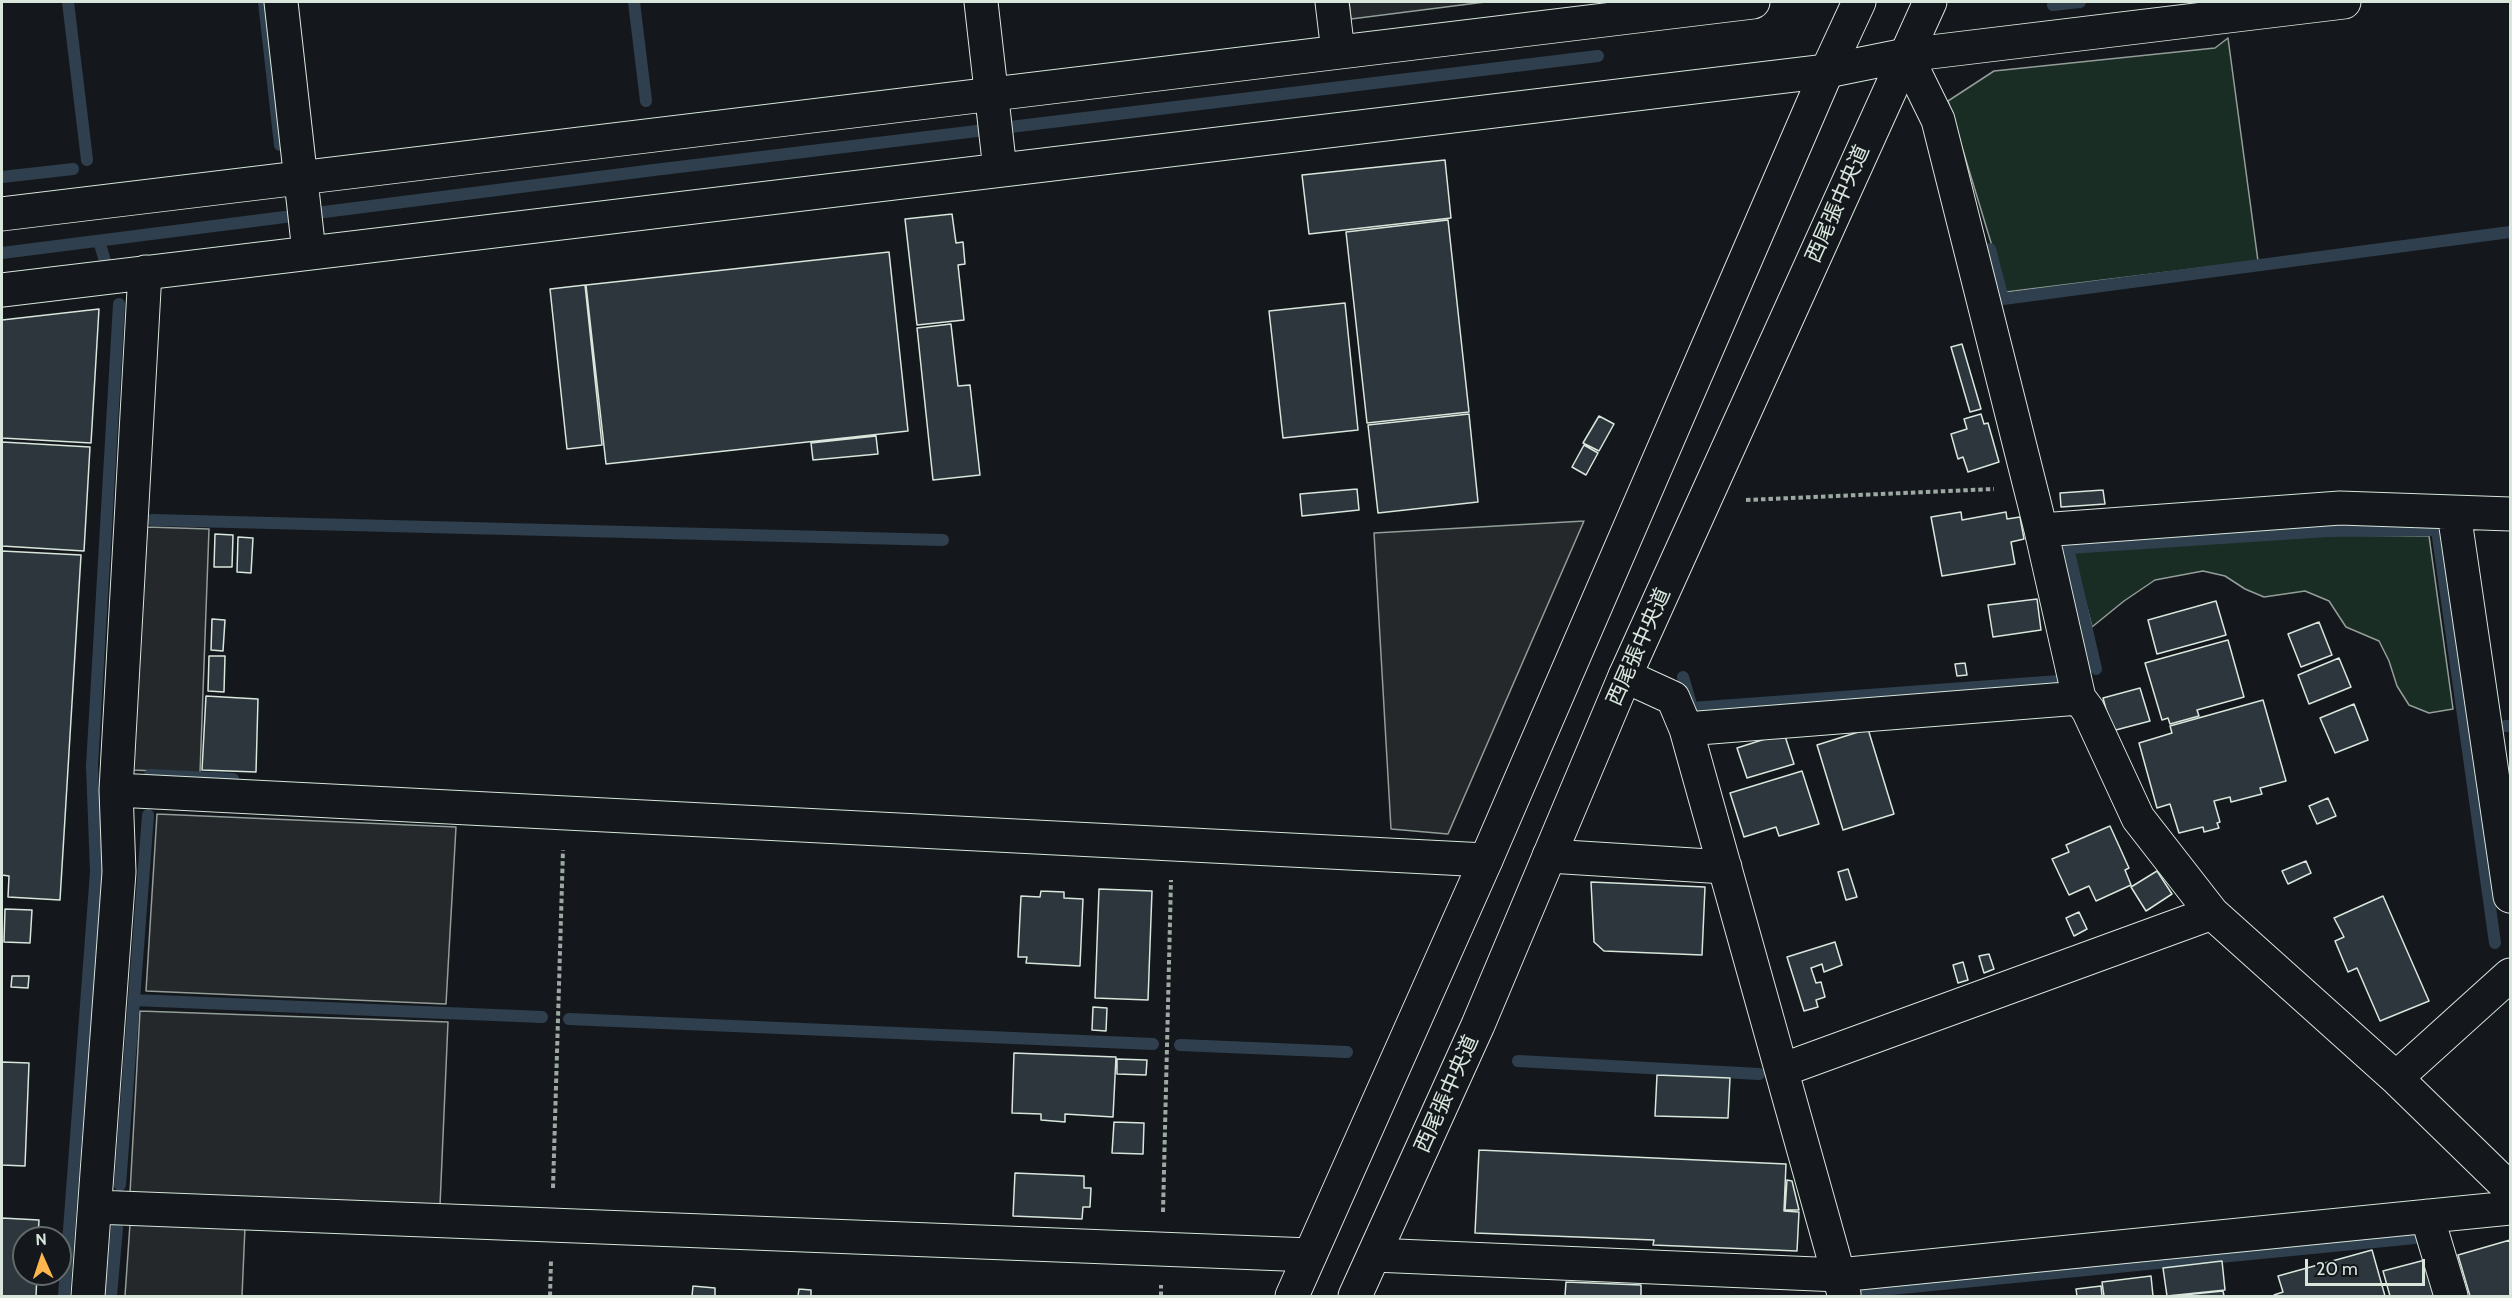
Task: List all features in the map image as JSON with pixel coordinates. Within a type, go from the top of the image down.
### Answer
[{"type":"street","points":[[281,2],[308,242]]},
{"type":"street","points":[[981,2],[999,161]]},
{"type":"street","points":[[1332,2],[1338,52]]},
{"type":"street","points":[[2,214],[301,184],[992,101],[1338,52],[1753,2]]},
{"type":"street","points":[[1292,1296],[1486,860],[1827,71],[1859,2]]},
{"type":"street","name":"西尾張中央道","points":[[1355,1296],[1478,1025],[1625,676],[1930,2]]},
{"type":"street","points":[[2,290],[145,272],[308,242],[999,161],[1827,71],[1906,55],[2344,2]]},
{"type":"street","points":[[1906,55],[1938,120],[2041,530],[2079,698],[2088,710],[2138,818],[2212,913],[2396,1078],[2511,1189]]},
{"type":"street","points":[[88,1296],[119,872],[116,790],[145,272]]},
{"type":"street","points":[[2041,530],[2340,508],[2511,514]]},
{"type":"street","points":[[2454,513],[2511,896]]},
{"type":"street","points":[[1625,676],[1673,698],[1686,729],[1842,1286]]},
{"type":"street","points":[[1686,729],[2079,698]]},
{"type":"street","points":[[116,790],[1486,860]]},
{"type":"street","points":[[1549,856],[1725,867]]},
{"type":"street","points":[[1782,1070],[2212,913]]},
{"type":"street","points":[[2396,1078],[2511,975]]},
{"type":"street","points":[[94,1207],[1310,1256]]},
{"type":"street","points":[[1374,1255],[1842,1286],[2511,1208]]},
{"type":"street","points":[[2427,1216],[2451,1296]]},
{"type":"path","points":[[1704,502],[2030,488]]},
{"type":"path","points":[[550,1296],[565,813]]},
{"type":"path","points":[[1161,1296],[1172,845]]},
{"type":"green space","points":[[2228,38],[2258,261],[2006,292],[1948,101],[1994,71],[2215,48]]},
{"type":"green space","points":[[2326,535],[2429,536],[2453,709],[2429,713],[2409,705],[2397,686],[2389,661],[2379,641],[2346,627],[2329,601],[2305,591],[2264,597],[2245,589],[2225,576],[2203,571],[2155,580],[2092,627],[2072,551]]},
{"type":"shaded area","points":[[1349,2],[1485,2],[1351,19]]},
{"type":"shaded area","points":[[1584,521],[1448,834],[1391,829],[1374,533]]},
{"type":"shaded area","points":[[147,527],[209,529],[200,773],[133,770]]},
{"type":"shaded area","points":[[157,814],[456,827],[446,1004],[146,991]]},
{"type":"shaded area","points":[[140,1011],[448,1022],[440,1205],[130,1193]]},
{"type":"shaded area","points":[[130,1224],[245,1227],[242,1296],[125,1296]]},
{"type":"building","points":[[1445,160],[1451,218],[1309,234],[1302,175]]},
{"type":"building","points":[[952,214],[956,243],[963,242],[965,264],[958,265],[964,320],[917,325],[905,219]]},
{"type":"building","points":[[1448,220],[1469,412],[1367,423],[1346,232]]},
{"type":"building","points":[[889,252],[908,431],[606,464],[586,285]]},
{"type":"building","points":[[585,285],[602,445],[567,449],[550,289]]},
{"type":"building","points":[[1345,303],[1358,430],[1283,438],[1269,311]]},
{"type":"building","points":[[99,309],[91,443],[2,438],[2,320]]},
{"type":"building","points":[[951,324],[958,386],[970,385],[980,475],[933,480],[917,328]]},
{"type":"building","points":[[1962,344],[1981,409],[1970,412],[1951,347]]},
{"type":"building","points":[[1469,414],[1478,502],[1378,513],[1368,425]]},
{"type":"building","points":[[1981,414],[1984,424],[1988,423],[1999,462],[1968,472],[1963,457],[1958,459],[1951,434],[1967,429],[1964,419]]},
{"type":"building","points":[[1599,416],[1614,424],[1599,451],[1583,443]]},
{"type":"building","points":[[876,436],[878,454],[813,460],[811,443]]},
{"type":"building","points":[[2,442],[90,447],[84,551],[2,546]]},
{"type":"building","points":[[1584,445],[1598,453],[1586,475],[1572,467]]},
{"type":"building","points":[[1357,489],[1359,510],[1302,516],[1300,494]]},
{"type":"building","points":[[2103,490],[2105,504],[2061,507],[2060,493]]},
{"type":"building","points":[[1961,512],[1962,520],[2006,512],[2007,519],[2020,517],[2024,539],[2011,542],[2015,564],[1942,576],[1931,517]]},
{"type":"building","points":[[215,534],[233,535],[232,567],[214,567]]},
{"type":"building","points":[[238,537],[253,538],[251,573],[237,572]]},
{"type":"building","points":[[2,551],[81,555],[60,900],[8,897],[9,876],[2,875]]},
{"type":"building","points":[[2037,599],[2041,630],[1993,637],[1988,605]]},
{"type":"building","points":[[2216,601],[2226,635],[2157,654],[2148,620]]},
{"type":"building","points":[[212,619],[225,620],[223,651],[211,650]]},
{"type":"building","points":[[2319,622],[2332,655],[2301,667],[2288,634]]},
{"type":"building","points":[[2228,640],[2244,697],[2197,710],[2199,716],[2170,724],[2168,718],[2162,720],[2145,663]]},
{"type":"building","points":[[209,656],[225,656],[224,692],[208,691]]},
{"type":"building","points":[[2339,658],[2351,687],[2309,704],[2298,675]]},
{"type":"building","points":[[1965,663],[1967,675],[1957,676],[1955,664]]},
{"type":"building","points":[[2140,688],[2150,721],[2112,731],[2103,698]]},
{"type":"building","points":[[206,696],[258,699],[256,772],[202,770]]},
{"type":"building","points":[[2263,700],[2286,781],[2260,788],[2262,794],[2231,802],[2230,797],[2214,801],[2220,822],[2217,823],[2219,828],[2204,832],[2203,827],[2179,833],[2170,804],[2157,808],[2139,743],[2172,733],[2170,726]]},
{"type":"building","points":[[2354,704],[2368,740],[2335,753],[2320,718]]},
{"type":"building","points":[[1868,729],[1894,814],[1843,830],[1817,745]]},
{"type":"building","points":[[1784,733],[1794,764],[1747,778],[1737,748]]},
{"type":"building","points":[[1802,771],[1819,824],[1779,836],[1776,827],[1744,837],[1730,793]]},
{"type":"building","points":[[2328,798],[2336,816],[2317,824],[2309,806]]},
{"type":"building","points":[[2110,826],[2129,868],[2125,870],[2131,885],[2096,901],[2089,886],[2069,895],[2052,859],[2069,852],[2066,845]]},
{"type":"building","points":[[2306,861],[2311,873],[2288,884],[2282,871]]},
{"type":"building","points":[[1848,869],[1857,897],[1846,900],[1838,872]]},
{"type":"building","points":[[2157,871],[2172,894],[2146,911],[2131,887]]},
{"type":"building","points":[[1591,882],[1705,887],[1702,955],[1604,951],[1594,942]]},
{"type":"building","points":[[1099,889],[1152,891],[1148,1000],[1095,998]]},
{"type":"building","points":[[1041,891],[1064,892],[1064,898],[1083,899],[1080,966],[1026,963],[1027,957],[1018,957],[1021,896],[1040,897]]},
{"type":"building","points":[[2383,896],[2429,1001],[2380,1021],[2357,968],[2348,972],[2335,941],[2344,937],[2334,918]]},
{"type":"building","points":[[5,909],[32,910],[30,943],[4,942]]},
{"type":"building","points":[[2079,912],[2087,929],[2074,936],[2066,918]]},
{"type":"building","points":[[1835,942],[1842,965],[1824,972],[1822,964],[1811,968],[1816,983],[1821,982],[1825,997],[1816,1000],[1818,1007],[1804,1011],[1787,957]]},
{"type":"building","points":[[1989,954],[1994,969],[1984,973],[1979,956]]},
{"type":"building","points":[[1963,962],[1968,980],[1958,983],[1953,965]]},
{"type":"building","points":[[12,976],[29,976],[28,988],[11,987]]},
{"type":"building","points":[[1093,1007],[1107,1008],[1106,1031],[1092,1030]]},
{"type":"building","points":[[1014,1053],[1116,1057],[1113,1117],[1065,1114],[1065,1122],[1041,1120],[1041,1114],[1012,1113]]},
{"type":"building","points":[[1117,1059],[1147,1060],[1146,1075],[1117,1074]]},
{"type":"building","points":[[2,1062],[29,1063],[25,1166],[2,1165]]},
{"type":"building","points":[[1657,1075],[1730,1078],[1728,1118],[1655,1116]]},
{"type":"building","points":[[1114,1122],[1144,1123],[1143,1154],[1112,1153]]},
{"type":"building","points":[[1479,1150],[1786,1164],[1784,1211],[1799,1212],[1797,1251],[1653,1245],[1654,1240],[1475,1233]]},
{"type":"building","points":[[1015,1173],[1084,1176],[1084,1188],[1091,1188],[1090,1207],[1083,1207],[1082,1219],[1013,1216]]},
{"type":"building","points":[[1787,1180],[1792,1181],[1799,1210],[1785,1210]]},
{"type":"building","points":[[2,1218],[39,1220],[39,1226],[12,1226],[12,1286],[36,1286],[36,1296],[2,1296]]},
{"type":"building","points":[[2510,1240],[2510,1296],[2470,1296],[2458,1255]]},
{"type":"building","points":[[2372,1250],[2385,1296],[2274,1295],[2283,1292],[2278,1276]]},
{"type":"building","points":[[2425,1260],[2436,1296],[2390,1296],[2383,1271]]},
{"type":"building","points":[[2222,1261],[2225,1290],[2167,1296],[2163,1268]]},
{"type":"building","points":[[2151,1276],[2153,1296],[2104,1296],[2102,1282]]},
{"type":"building","points":[[1566,1282],[1641,1285],[1641,1296],[1565,1296]]},
{"type":"building","points":[[693,1286],[715,1288],[715,1296],[692,1296]]},
{"type":"building","points":[[2101,1286],[2102,1296],[2077,1296],[2076,1289]]},
{"type":"building","points":[[799,1289],[811,1290],[811,1296],[798,1296]]},
{"type":"building","points":[[2223,1291],[2224,1296],[2174,1296]]},
{"type":"waterway","points":[[68,2],[87,160]]},
{"type":"waterway","points":[[264,2],[280,145]]},
{"type":"waterway","points":[[634,2],[646,101]]},
{"type":"waterway","points":[[2053,5],[2080,2]]},
{"type":"waterway","points":[[2,253],[654,170],[1598,56]]},
{"type":"waterway","points":[[2,177],[73,169]]},
{"type":"waterway","points":[[1990,249],[2003,299],[2510,232]]},
{"type":"waterway","points":[[99,241],[105,261]]},
{"type":"waterway","points":[[64,1296],[96,872],[92,766],[119,304]]},
{"type":"waterway","points":[[152,520],[943,540]]},
{"type":"waterway","points":[[2096,669],[2068,548],[2328,531],[2437,530],[2495,943]]},
{"type":"waterway","points":[[1683,677],[1692,708],[2059,681]]},
{"type":"waterway","points":[[2505,726],[2510,726]]},
{"type":"waterway","points":[[150,775],[233,779]]},
{"type":"waterway","points":[[120,1185],[148,815]]},
{"type":"waterway","points":[[134,1000],[542,1017]]},
{"type":"waterway","points":[[569,1019],[1153,1044]]},
{"type":"waterway","points":[[1180,1045],[1347,1052]]},
{"type":"waterway","points":[[1518,1061],[1759,1074]]},
{"type":"waterway","points":[[111,1296],[117,1228]]},
{"type":"waterway","points":[[1861,1296],[1860,1292],[2415,1238]]}]
